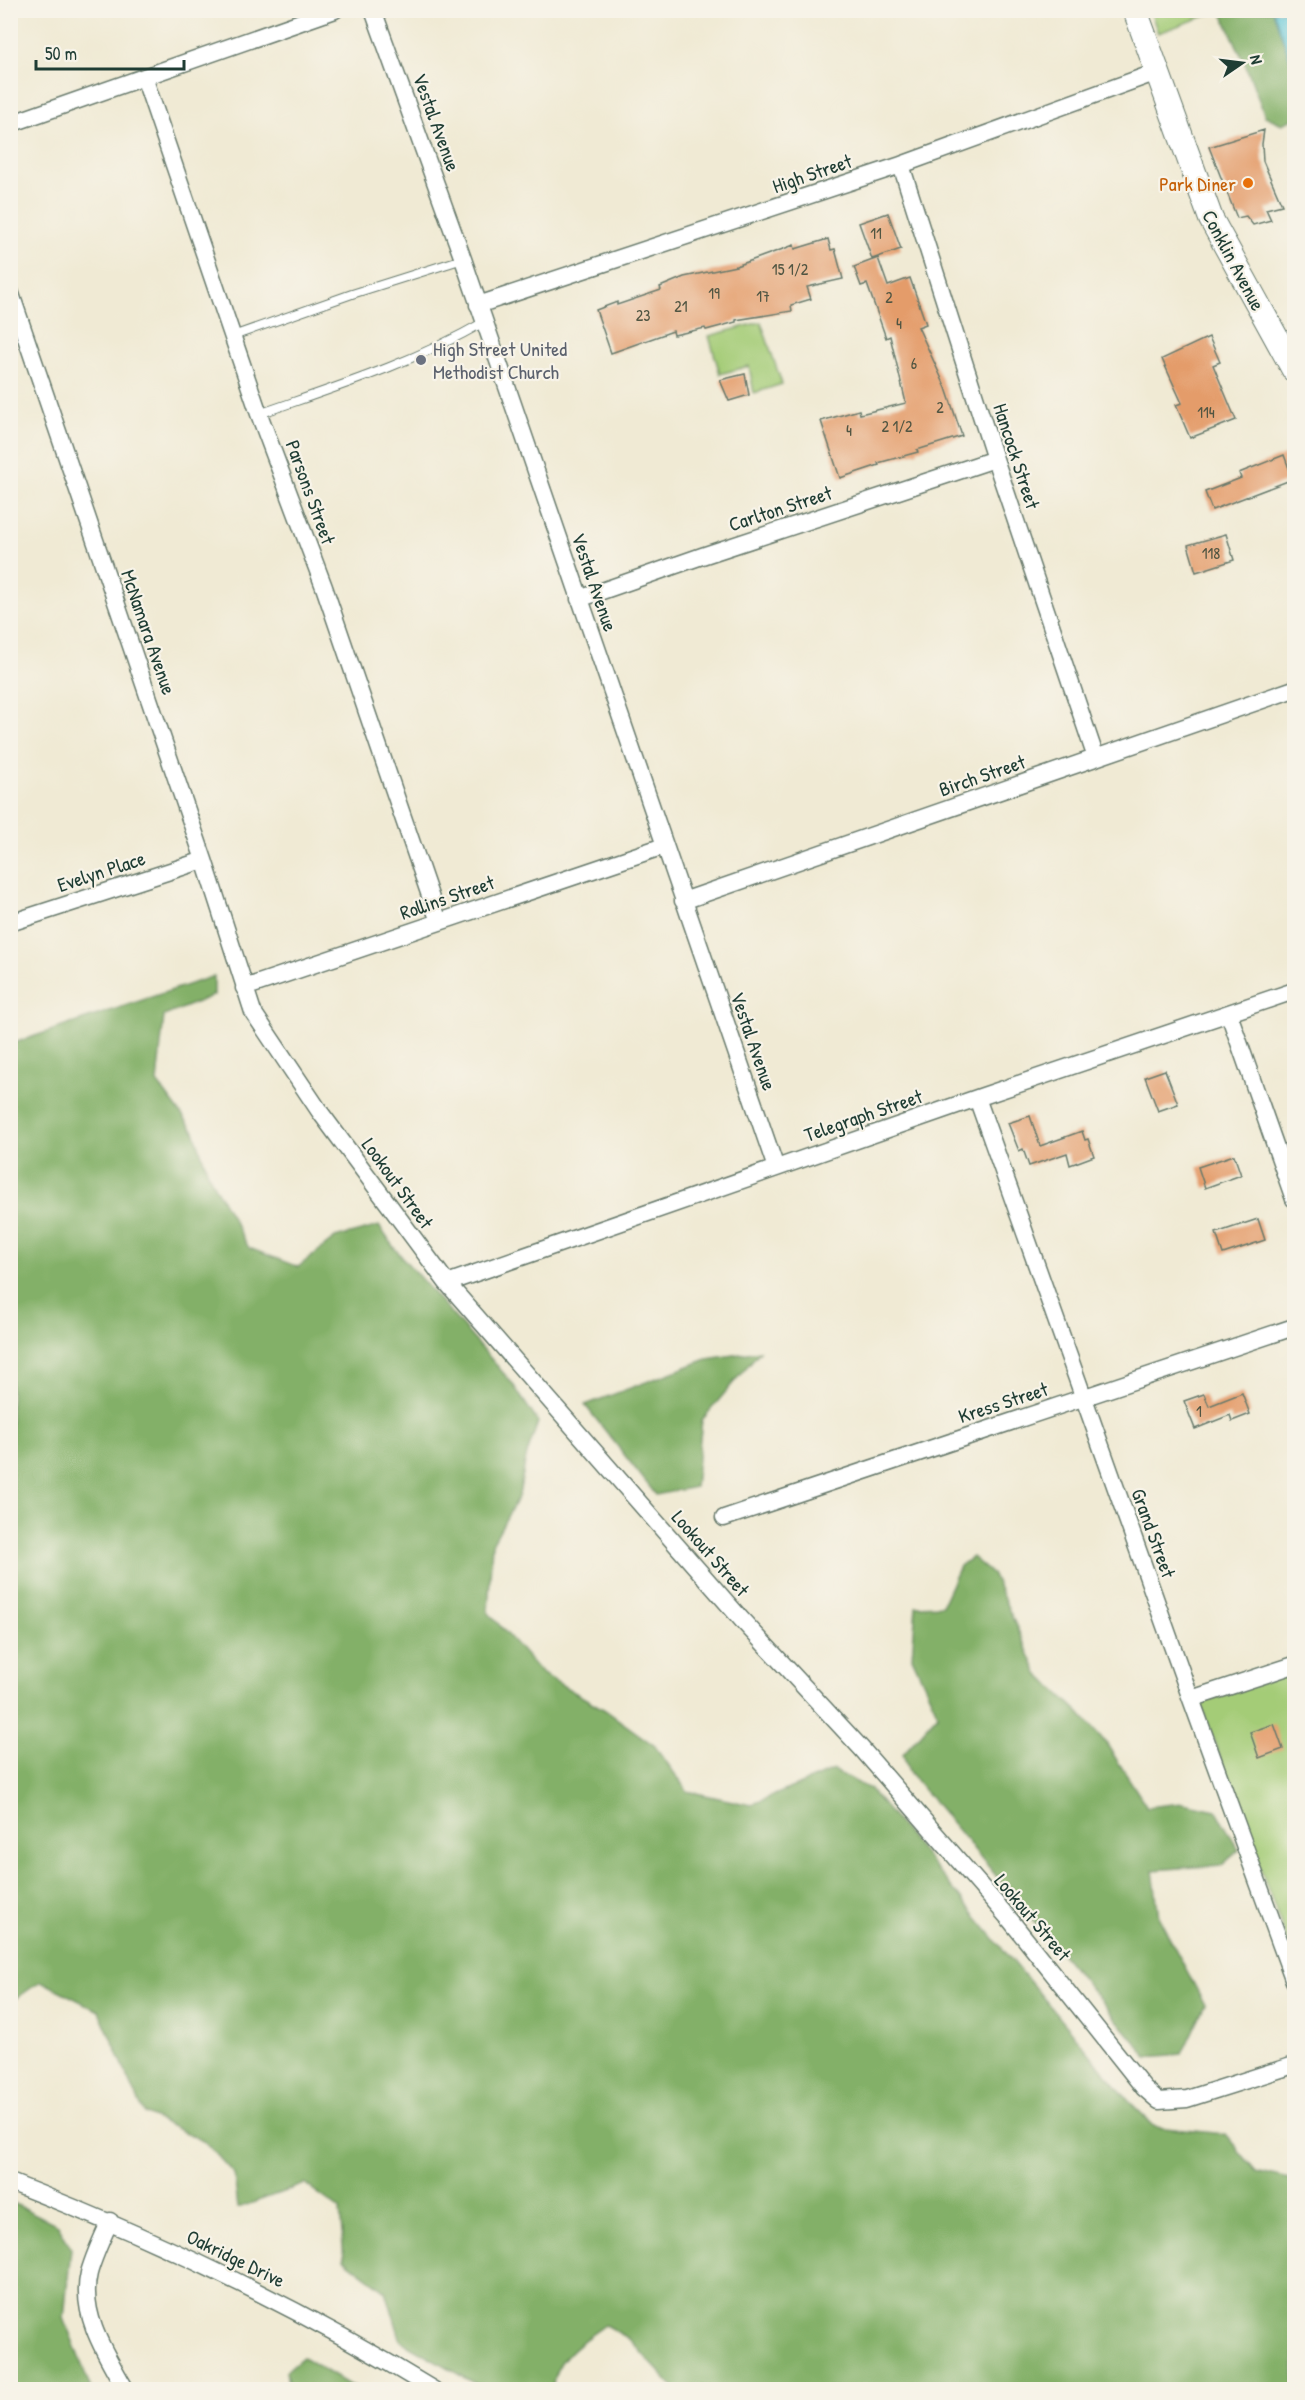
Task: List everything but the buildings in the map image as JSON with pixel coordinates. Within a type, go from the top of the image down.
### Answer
[{"type":"main road","name":"Conklin Avenue","points":[[1135,10],[1195,179],[1217,233],[1294,370]]},
{"type":"street","points":[[10,124],[335,10]]},
{"type":"street","name":"Vestal Avenue","points":[[374,10],[463,259],[776,1168]]},
{"type":"street","name":"High Street","points":[[478,305],[901,165],[1157,72]]},
{"type":"street","name":"Parsons Street","points":[[144,77],[259,414],[324,587],[439,922]]},
{"type":"street","name":"Hancock Street","points":[[901,165],[995,459],[1096,758]]},
{"type":"street","name":"McNamara Avenue","points":[[10,291],[204,860],[244,988]]},
{"type":"street","name":"Carlton Street","points":[[579,599],[995,459]]},
{"type":"street","name":"Birch Street","points":[[683,901],[1294,689]]},
{"type":"street","name":"Rollins Street","points":[[244,988],[664,846]]},
{"type":"street","name":"Evelyn Place","points":[[10,923],[204,860]]},
{"type":"street","name":"Lookout Street","points":[[244,988],[254,1012],[320,1112],[447,1283],[742,1620],[876,1766],[1011,1922],[1144,2088],[1159,2101],[1187,2099],[1294,2065]]},
{"type":"street","name":"Telegraph Street","points":[[447,1283],[977,1098],[1294,992]]},
{"type":"street","points":[[1228,1014],[1294,1199]]},
{"type":"street","name":"Grand Street","points":[[977,1098],[1294,1981]]},
{"type":"street","name":"Kress Street","points":[[724,1518],[1294,1327]]},
{"type":"street","points":[[1191,1699],[1294,1665]]},
{"type":"street","name":"Oakridge Drive","points":[[10,2182],[110,2221],[244,2283],[387,2361],[434,2390]]},
{"type":"street","points":[[110,2221],[95,2254],[86,2295],[92,2321],[106,2355],[126,2390]]},
{"type":"lane","points":[[233,336],[352,294],[463,259]]},
{"type":"lane","points":[[259,414],[394,367],[484,322]]},
{"type":"green space","points":[[1150,10],[1219,10],[1219,11],[1158,33]]},
{"type":"green space","points":[[1221,11],[1273,11],[1294,70],[1294,119],[1282,124],[1265,116],[1246,66]]},
{"type":"green space","points":[[761,322],[782,384],[754,393],[749,366],[720,374],[709,336]]},
{"type":"green space","points":[[214,976],[214,995],[164,1016],[157,1082],[194,1131],[209,1176],[249,1248],[298,1267],[335,1238],[379,1226],[395,1249],[512,1383],[538,1422],[526,1457],[519,1495],[492,1544],[488,1612],[541,1673],[605,1710],[655,1746],[687,1791],[751,1805],[833,1770],[870,1789],[1128,2100],[1155,2127],[1225,2134],[1256,2171],[1294,2180],[1294,2389],[675,2389],[628,2338],[605,2325],[578,2344],[563,2360],[557,2369],[553,2389],[485,2389],[401,2341],[386,2291],[344,2259],[340,2209],[305,2184],[238,2208],[234,2174],[205,2142],[144,2113],[99,2011],[41,1981],[11,2002],[11,1044]]},
{"type":"green space","points":[[760,1351],[702,1420],[695,1487],[656,1495],[585,1405],[707,1359]]},
{"type":"green space","points":[[972,1557],[993,1575],[1038,1674],[1079,1712],[1106,1743],[1147,1807],[1183,1803],[1216,1810],[1239,1850],[1222,1865],[1153,1870],[1159,1918],[1205,2005],[1182,2054],[1148,2057],[909,1772],[903,1754],[938,1714],[912,1657],[916,1606],[942,1605],[960,1566]]},
{"type":"green space","points":[[1294,1672],[1294,1960],[1200,1703]]},
{"type":"green space","points":[[11,2202],[58,2225],[71,2248],[64,2318],[91,2389],[11,2389]]},
{"type":"green space","points":[[303,2357],[356,2389],[289,2389],[286,2371]]},
{"type":"water","points":[[1273,11],[1294,11],[1294,70]]},
{"type":"place","name":"Park Diner","points":[[1248,183]]},
{"type":"place","name":"High Street United Methodist Church","points":[[421,360]]}]
